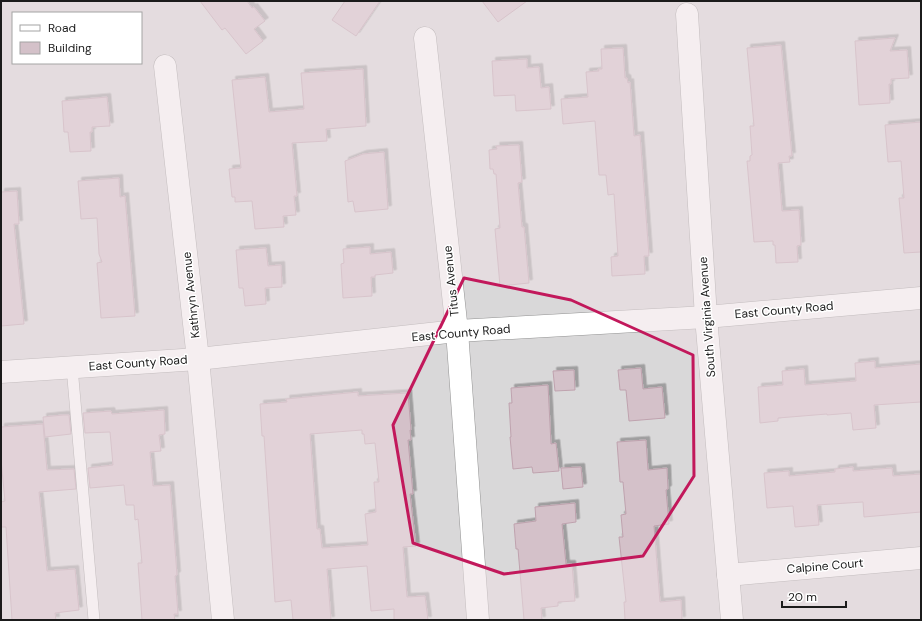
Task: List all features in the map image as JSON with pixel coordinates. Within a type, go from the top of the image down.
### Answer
[{"type":"street","name":"South Virginia Avenue","points":[[687,14],[706,317],[732,620]]},
{"type":"street","name":"Titus Avenue","points":[[425,38],[457,332],[478,620]]},
{"type":"street","name":"Kathryn Avenue","points":[[165,66],[198,359],[223,620]]},
{"type":"street","name":"East County Road","points":[[1,372],[198,359],[457,332],[706,317],[921,298]]},
{"type":"street","name":"Calpine Court","points":[[728,575],[921,558]]},
{"type":"lane","points":[[72,367],[94,620]]},
{"type":"highlighted area","points":[[464,278],[571,300],[693,355],[694,476],[643,556],[504,574],[413,543],[393,425]]},
{"type":"shaded area","points":[[1,1],[921,1],[921,620],[1,620]]},
{"type":"building","points":[[200,1],[247,1],[265,21],[254,29],[263,41],[246,54],[225,28],[222,30]]},
{"type":"building","points":[[345,1],[380,1],[356,36],[332,20]]},
{"type":"building","points":[[482,1],[527,1],[498,22]]},
{"type":"building","points":[[895,38],[890,51],[907,50],[909,78],[891,79],[891,84],[889,84],[890,103],[859,105],[855,41]]},
{"type":"building","points":[[781,45],[792,156],[789,156],[790,162],[778,163],[782,211],[799,210],[801,245],[797,246],[798,262],[776,263],[775,245],[773,245],[773,241],[754,242],[747,161],[750,161],[750,156],[752,155],[750,126],[754,126],[747,48]]},
{"type":"building","points":[[623,48],[625,78],[627,78],[628,83],[630,82],[634,136],[640,135],[649,256],[644,256],[645,274],[612,276],[611,257],[618,256],[614,194],[608,195],[606,175],[599,175],[595,121],[563,124],[561,99],[588,97],[586,72],[599,71],[598,69],[602,69],[601,49]]},
{"type":"building","points":[[527,59],[527,68],[539,67],[541,88],[549,87],[551,109],[516,111],[515,95],[494,96],[492,61]]},
{"type":"building","points":[[363,69],[366,126],[326,129],[327,141],[292,143],[297,196],[294,196],[296,215],[283,216],[284,227],[255,229],[252,201],[235,202],[235,197],[232,197],[229,169],[241,168],[232,80],[265,77],[269,112],[304,109],[301,73]]},
{"type":"building","points":[[107,97],[110,126],[92,127],[92,132],[90,132],[91,151],[70,152],[68,132],[64,132],[62,101]]},
{"type":"building","points":[[921,122],[921,252],[904,253],[899,198],[904,198],[901,161],[888,162],[885,125]]},
{"type":"building","points":[[519,145],[522,182],[518,183],[529,283],[500,286],[495,229],[500,228],[496,174],[494,174],[493,169],[490,169],[489,150],[497,149],[496,146]]},
{"type":"building","points":[[384,152],[388,209],[355,212],[353,201],[348,202],[345,161],[363,154]]},
{"type":"building","points":[[119,178],[120,197],[125,196],[135,316],[101,318],[97,263],[102,262],[99,254],[97,218],[81,219],[78,181]]},
{"type":"building","points":[[17,191],[19,224],[14,224],[24,324],[1,326],[1,192]]},
{"type":"building","points":[[370,247],[370,254],[391,252],[393,273],[375,275],[375,277],[371,277],[372,296],[343,298],[341,264],[344,263],[343,249]]},
{"type":"building","points":[[266,248],[268,266],[281,265],[282,287],[265,288],[266,304],[245,306],[243,288],[239,288],[236,250]]},
{"type":"building","points":[[875,361],[875,368],[921,364],[921,402],[874,405],[876,428],[853,430],[851,413],[778,418],[778,421],[760,423],[758,387],[783,385],[782,371],[804,369],[805,385],[856,381],[855,363]]},
{"type":"building","points":[[641,368],[643,389],[662,387],[665,418],[629,421],[626,390],[620,390],[618,370]]},
{"type":"building","points":[[574,370],[575,390],[555,391],[553,371]]},
{"type":"building","points":[[548,385],[551,444],[556,443],[559,471],[533,473],[532,467],[513,469],[509,403],[512,403],[511,388]]},
{"type":"building","points":[[358,392],[358,396],[408,393],[411,440],[408,440],[413,494],[410,494],[416,546],[403,547],[407,597],[425,596],[428,620],[394,620],[394,609],[371,611],[367,566],[327,569],[331,620],[293,620],[291,600],[275,602],[264,436],[262,436],[260,404],[287,402],[286,399]],"holes":[[[362,430],[362,434],[364,434],[365,444],[375,443],[379,482],[374,482],[376,512],[365,514],[368,545],[322,548],[320,529],[317,529],[310,434]]]},
{"type":"building","points":[[164,410],[165,434],[159,435],[161,451],[150,452],[153,486],[170,485],[177,575],[175,576],[178,614],[174,614],[175,620],[142,620],[138,563],[142,563],[138,519],[135,520],[134,505],[126,505],[124,485],[90,488],[88,468],[113,465],[110,432],[85,433],[83,413],[111,411],[112,414]]},
{"type":"building","points":[[69,415],[71,434],[45,437],[43,417]]},
{"type":"building","points":[[43,424],[47,470],[74,469],[76,489],[39,492],[47,571],[75,569],[79,610],[55,613],[56,620],[12,620],[6,527],[1,527],[1,502],[5,501],[1,460],[1,427]]},
{"type":"building","points":[[646,440],[648,470],[667,468],[668,489],[666,490],[669,524],[654,526],[660,602],[681,600],[682,620],[625,620],[624,602],[626,602],[619,537],[623,537],[621,515],[626,514],[623,482],[620,482],[617,442]]},
{"type":"building","points":[[581,467],[583,487],[563,489],[561,468]]},
{"type":"building","points":[[853,467],[853,471],[892,468],[893,476],[921,474],[921,512],[864,517],[863,502],[817,505],[819,525],[795,527],[793,506],[767,508],[764,473],[789,471],[789,476],[835,472],[835,469]]},
{"type":"building","points":[[575,503],[576,522],[562,524],[566,564],[572,564],[575,601],[558,602],[558,606],[541,608],[542,620],[524,620],[518,549],[516,549],[514,524],[536,521],[535,507]]}]
